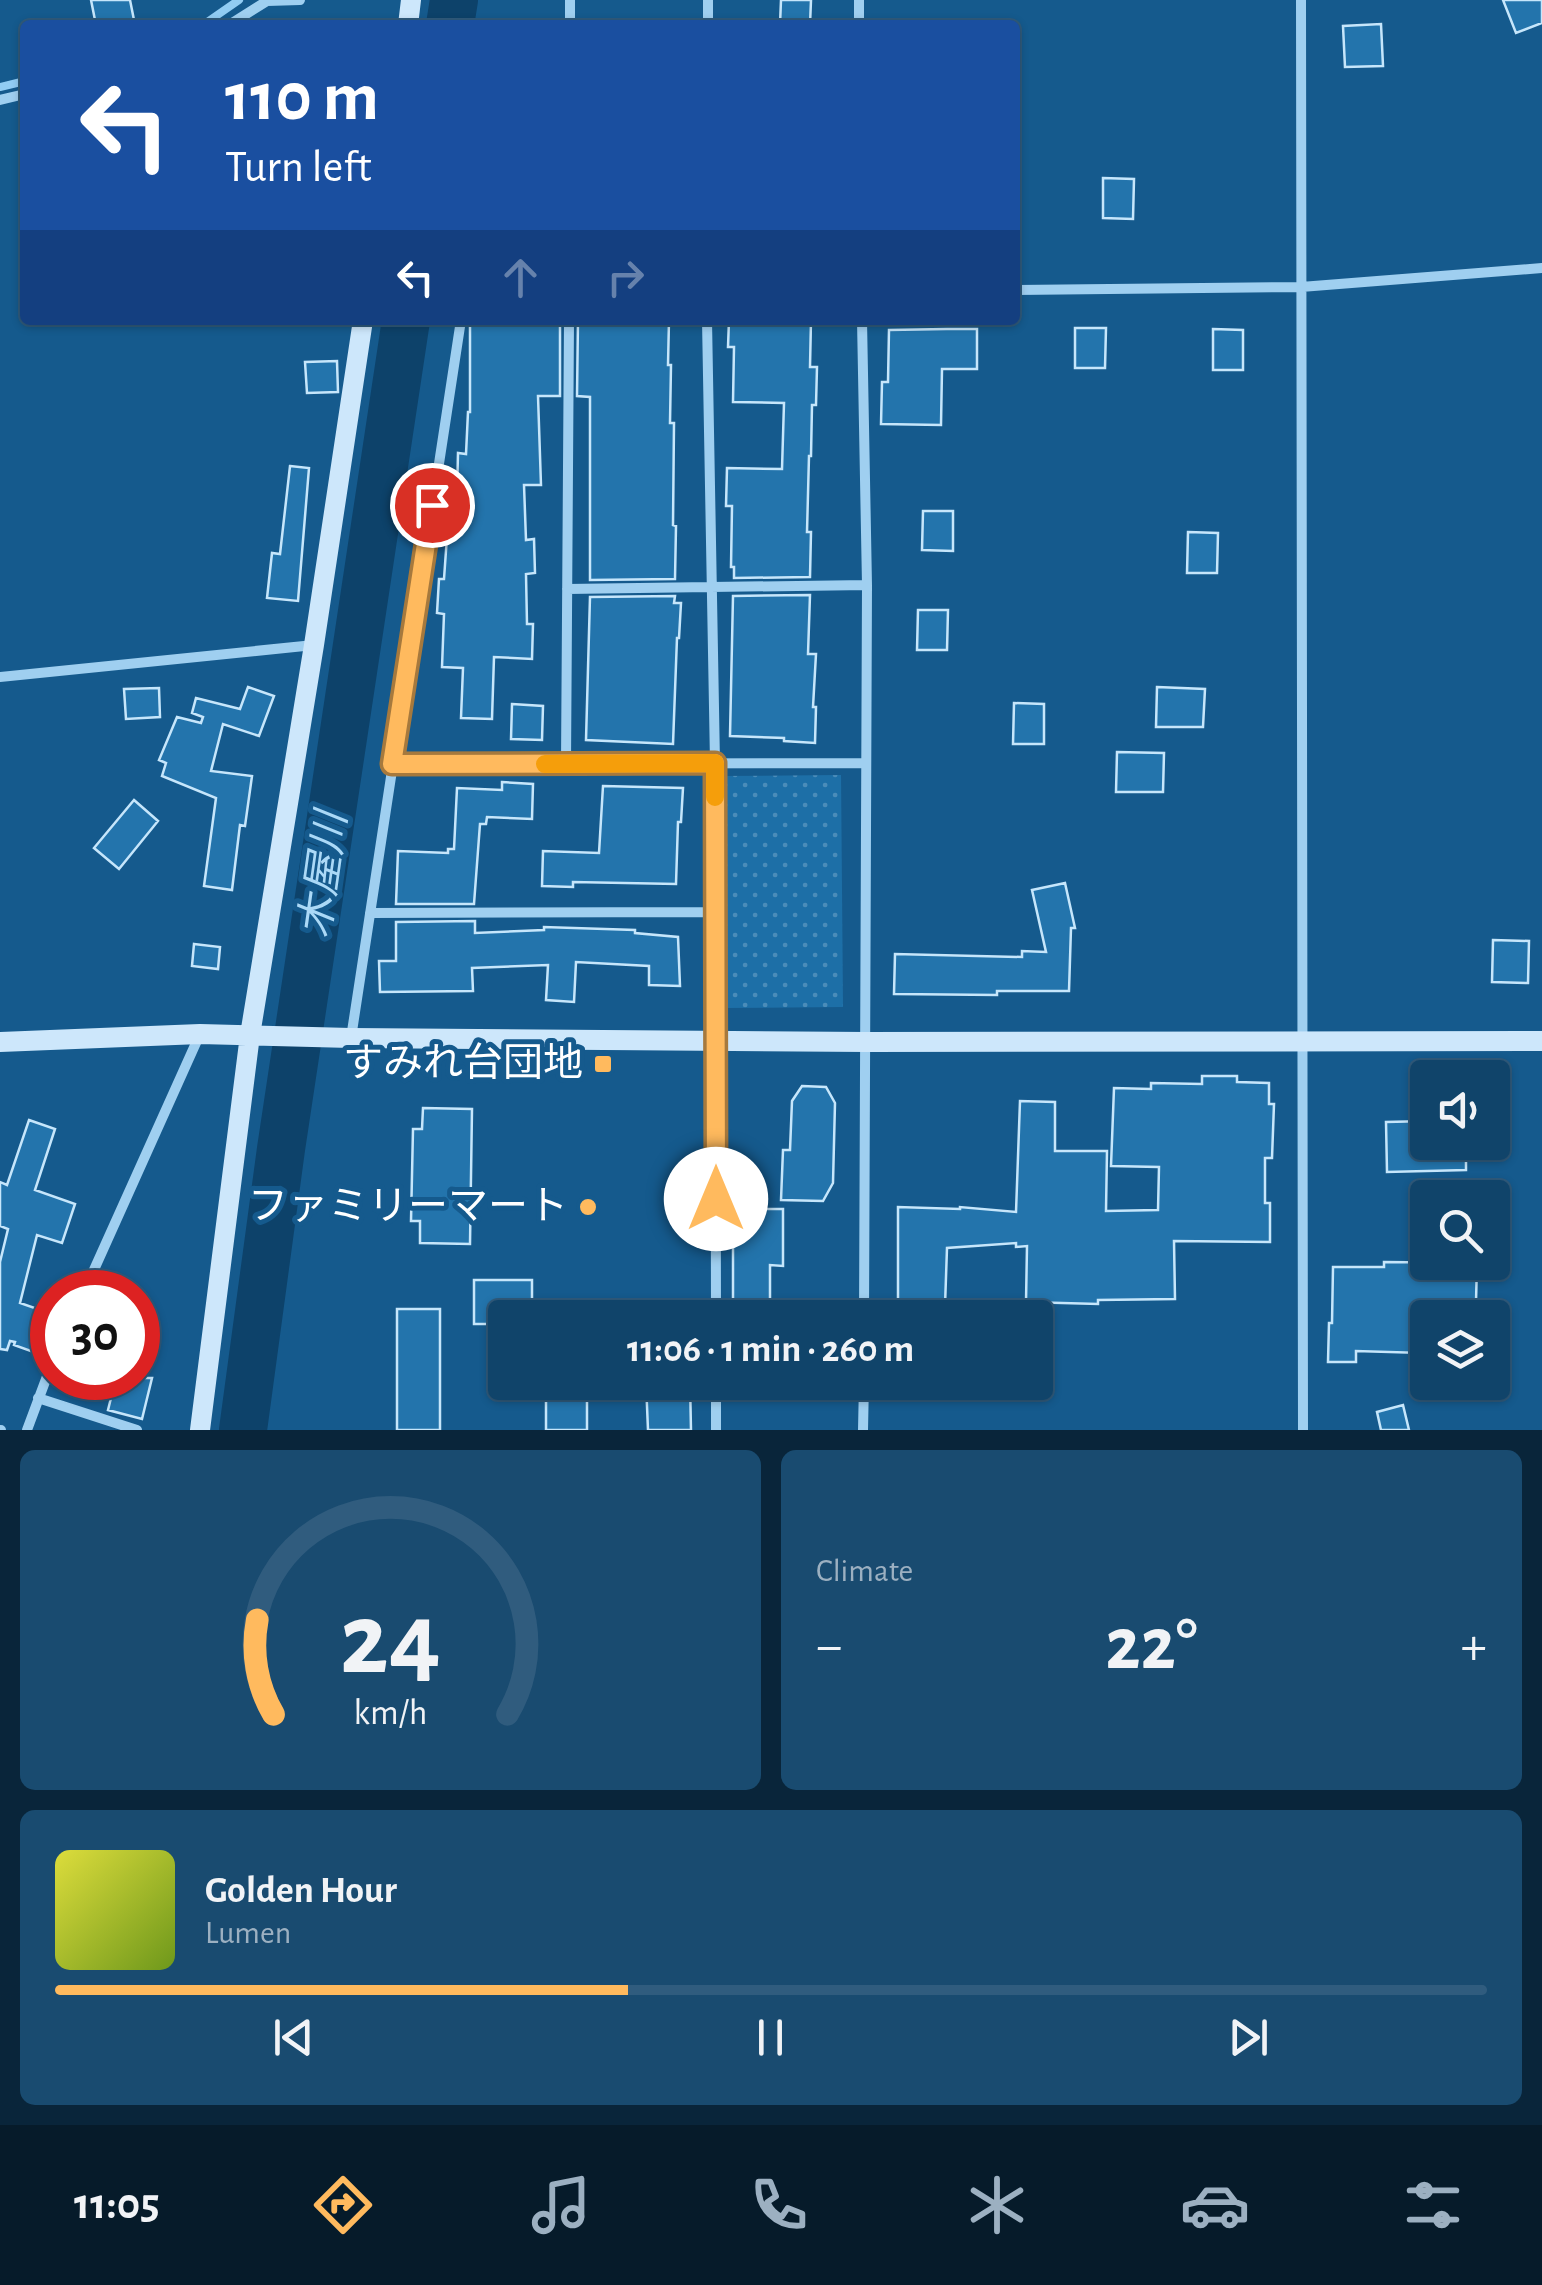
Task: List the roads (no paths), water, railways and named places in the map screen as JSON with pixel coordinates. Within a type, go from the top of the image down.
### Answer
[{"type":"street","points":[[237,20],[267,1],[300,0]]},
{"type":"street","points":[[1300,0],[1304,1430]]},
{"type":"street","points":[[1020,290],[1301,288],[1542,268]]},
{"type":"street","points":[[200,1430],[362,325]]},
{"type":"street","points":[[346,1038],[370,913],[460,325]]},
{"type":"street","points":[[566,764],[569,325]]},
{"type":"street","points":[[707,325],[715,763],[716,1300]]},
{"type":"street","points":[[862,325],[867,1042],[864,1300]]},
{"type":"street","points":[[567,589],[866,585]]},
{"type":"street","points":[[0,677],[314,645]]},
{"type":"street","points":[[392,764],[866,764]]},
{"type":"street","points":[[370,913],[714,912]]},
{"type":"street","points":[[0,1042],[200,1034],[867,1042],[1542,1042]]},
{"type":"street","points":[[94,1270],[200,1034]]},
{"type":"street","points":[[27,1430],[37,1400]]},
{"type":"street","points":[[44,1400],[137,1430]]},
{"type":"street","points":[[716,1400],[716,1430]]},
{"type":"street","points":[[863,1430],[864,1400]]},
{"type":"waterway","points":[[210,20],[239,0]]},
{"type":"waterway","name":"木屋川","points":[[451,20],[454,0]]},
{"type":"waterway","points":[[0,87],[20,82]]},
{"type":"waterway","name":"木屋川","points":[[243,1430],[281,1149],[405,325]]},
{"type":"place","name":"すみれ台団地","points":[[603,1064]]},
{"type":"place","name":"ファミリーマート","points":[[588,1207]]}]
